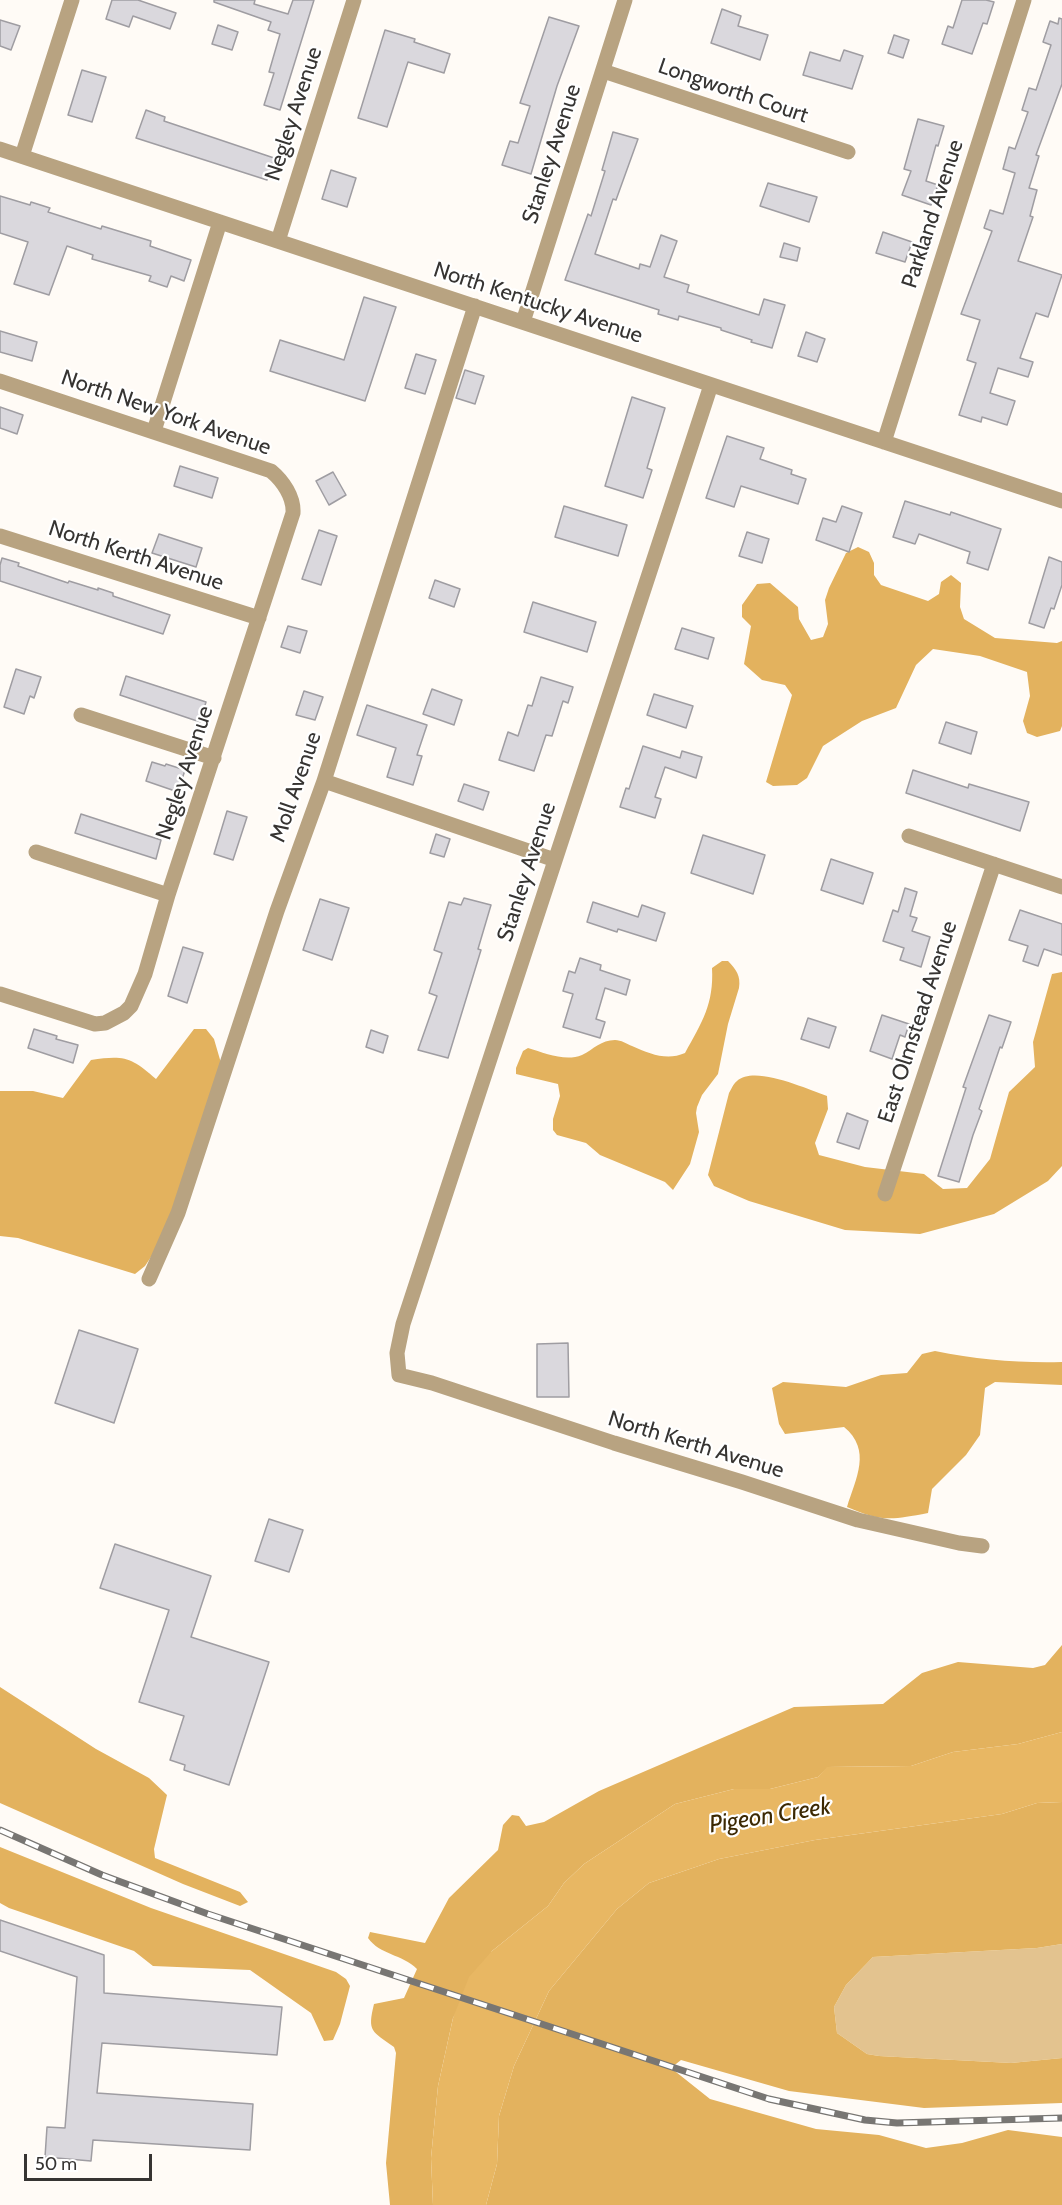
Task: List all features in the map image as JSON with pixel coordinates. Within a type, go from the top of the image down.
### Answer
[{"type":"street","points":[[22,156],[72,0]]},
{"type":"street","name":"Negley Avenue","points":[[278,241],[354,0]]},
{"type":"street","name":"Stanley Avenue","points":[[523,322],[625,0]]},
{"type":"street","name":"Parkland Avenue","points":[[884,442],[1024,0]]},
{"type":"street","name":"Longworth Court","points":[[603,71],[848,152]]},
{"type":"street","name":"North Kentucky Avenue","points":[[0,149],[1062,501]]},
{"type":"street","points":[[154,431],[220,222]]},
{"type":"street","name":"Moll Avenue","points":[[148,1279],[178,1213],[277,911],[324,781],[475,306]]},
{"type":"street","name":"North New York Avenue","points":[[0,381],[271,471],[286,488],[293,506],[293,513]]},
{"type":"street","name":"Stanley Avenue","points":[[399,1376],[397,1353],[403,1324],[711,385]]},
{"type":"street","name":"Negley Avenue","points":[[0,994],[94,1024],[105,1023],[124,1013],[131,1006],[145,974],[168,895],[293,513]]},
{"type":"street","name":"North Kerth Avenue","points":[[0,536],[259,618]]},
{"type":"street","points":[[81,715],[214,758]]},
{"type":"street","points":[[324,781],[555,860]]},
{"type":"street","points":[[909,836],[1062,886]]},
{"type":"street","points":[[36,852],[168,895]]},
{"type":"street","name":"East Olmstead Avenue","points":[[885,1194],[994,864]]},
{"type":"street","name":"North Kerth Avenue","points":[[399,1376],[432,1383],[858,1520],[982,1546]]},
{"type":"shaded area","points":[[858,547],[869,552],[874,563],[874,575],[881,585],[928,601],[939,594],[941,582],[951,575],[961,583],[960,607],[964,619],[995,638],[1057,643],[1062,641],[1062,726],[1060,731],[1037,737],[1027,733],[1023,721],[1030,696],[1027,672],[980,656],[933,649],[916,665],[896,708],[862,721],[823,746],[807,778],[797,785],[773,786],[766,782],[792,695],[785,685],[762,680],[744,664],[751,626],[742,617],[742,605],[757,584],[770,583],[798,607],[799,619],[811,640],[823,637],[828,624],[825,600],[829,588],[846,553]]},
{"type":"shaded area","points":[[722,961],[728,961],[736,970],[739,976],[739,988],[728,1024],[718,1074],[702,1095],[697,1107],[699,1132],[690,1164],[673,1190],[665,1182],[600,1155],[586,1143],[557,1135],[553,1130],[553,1119],[560,1096],[558,1084],[516,1074],[523,1051],[528,1048],[569,1058],[582,1055],[602,1043],[615,1040],[658,1056],[685,1053],[702,1022],[709,1003],[712,968]]},
{"type":"shaded area","points":[[1062,972],[1062,1166],[1048,1181],[994,1214],[920,1234],[845,1230],[749,1201],[714,1186],[708,1175],[729,1093],[737,1081],[745,1077],[756,1076],[781,1080],[827,1096],[828,1109],[815,1143],[819,1155],[865,1167],[924,1174],[943,1189],[967,1188],[990,1159],[1009,1092],[1035,1067],[1033,1042],[1052,974]]},
{"type":"shaded area","points":[[194,1029],[206,1029],[214,1039],[221,1063],[165,1236],[145,1266],[135,1274],[18,1238],[0,1236],[0,1091],[33,1091],[63,1098],[91,1060],[102,1058],[127,1059],[156,1079]]},
{"type":"shaded area","points":[[935,1351],[999,1360],[1062,1362],[1062,1385],[995,1382],[985,1388],[980,1435],[966,1455],[932,1489],[928,1513],[887,1518],[869,1515],[847,1507],[857,1475],[860,1455],[853,1436],[844,1427],[785,1434],[779,1424],[772,1388],[783,1382],[846,1387],[881,1375],[907,1373],[922,1354]]},
{"type":"shaded area","points":[[1062,1645],[1062,1732],[1018,1744],[953,1752],[911,1766],[828,1767],[818,1777],[770,1789],[734,1789],[675,1804],[584,1864],[564,1883],[548,1906],[492,1951],[453,2018],[438,2086],[431,2158],[433,2205],[390,2205],[386,2163],[396,2053],[394,2047],[376,2034],[371,2026],[371,2020],[374,2004],[404,1998],[417,1969],[405,1960],[373,1944],[368,1938],[370,1932],[425,1943],[449,1898],[498,1850],[503,1825],[512,1815],[519,1816],[526,1826],[544,1822],[599,1791],[794,1707],[883,1704],[922,1673],[958,1662],[1033,1668],[1045,1665]]},
{"type":"shaded area","points":[[0,1687],[96,1749],[149,1778],[167,1795],[154,1849],[155,1858],[240,1892],[248,1902],[240,1906],[183,1884],[0,1803]]},
{"type":"shaded area","points":[[1062,1802],[1062,1944],[1037,1948],[873,1957],[846,1985],[834,2007],[837,2033],[867,2054],[1011,2063],[1062,2058],[1062,2103],[924,2108],[789,2091],[681,2060],[671,2068],[710,2099],[816,2129],[879,2135],[926,2148],[962,2143],[1008,2130],[1062,2137],[1062,2205],[486,2205],[497,2164],[499,2116],[514,2066],[549,1991],[617,1909],[649,1883],[719,1859],[815,1840],[1002,1814],[1037,1803]]},
{"type":"shaded area","points":[[0,1847],[151,1908],[336,1972],[346,1979],[350,1986],[340,2024],[333,2040],[324,2041],[311,2013],[250,1970],[153,1966],[134,1951],[0,1903]]},
{"type":"shaded area","points":[[1062,1944],[1062,2058],[1011,2063],[879,2056],[867,2054],[837,2033],[834,2007],[846,1985],[873,1957],[1037,1948]]},
{"type":"water","name":"Pigeon Creek","points":[[1062,1732],[1062,1802],[1037,1803],[1002,1814],[815,1840],[719,1859],[649,1883],[617,1909],[549,1991],[514,2066],[499,2116],[497,2164],[486,2205],[433,2205],[431,2158],[438,2086],[453,2018],[469,1977],[492,1951],[548,1906],[564,1883],[584,1864],[675,1804],[734,1789],[770,1789],[818,1777],[827,1767],[911,1766],[953,1752],[1018,1744]]},
{"type":"building","points":[[112,0],[138,0],[176,13],[170,29],[133,16],[129,27],[106,19]]},
{"type":"building","points":[[214,0],[255,0],[254,4],[288,14],[293,0],[314,0],[280,110],[264,105],[274,73],[269,72],[280,34],[268,30],[271,22],[214,2]]},
{"type":"building","points":[[962,0],[994,2],[987,24],[983,23],[972,54],[942,44],[948,26],[953,28]]},
{"type":"building","points":[[722,9],[741,16],[738,26],[768,35],[760,60],[711,43]]},
{"type":"building","points":[[549,17],[579,26],[557,86],[531,174],[502,165],[510,141],[518,143],[530,106],[520,103]]},
{"type":"building","points":[[1059,18],[1062,19],[1062,84],[1036,155],[1039,156],[1029,188],[1037,190],[1030,216],[1033,217],[1018,261],[1062,275],[1048,317],[1036,313],[1020,358],[1033,362],[1028,377],[998,368],[990,393],[1015,401],[1007,425],[982,417],[981,422],[959,415],[976,363],[967,360],[980,320],[961,314],[992,231],[984,228],[990,210],[1003,214],[1015,173],[1003,169],[1009,147],[1015,149],[1028,112],[1022,110],[1029,88],[1036,90],[1051,45],[1043,42],[1050,21],[1058,24]]},
{"type":"building","points":[[0,20],[20,26],[11,50],[0,46]]},
{"type":"building","points":[[218,25],[238,32],[232,50],[212,44]]},
{"type":"building","points":[[385,30],[415,39],[414,42],[450,54],[444,73],[408,62],[387,127],[358,118]]},
{"type":"building","points":[[894,35],[909,40],[903,58],[888,53]]},
{"type":"building","points":[[844,50],[863,56],[852,89],[803,75],[810,52],[840,61]]},
{"type":"building","points":[[82,70],[106,77],[92,122],[68,115]]},
{"type":"building","points":[[146,110],[165,117],[164,121],[274,158],[267,180],[136,138]]},
{"type":"building","points":[[918,119],[944,126],[926,181],[938,185],[931,205],[902,195],[911,171],[904,169]]},
{"type":"building","points":[[613,132],[638,139],[616,200],[613,199],[595,254],[639,269],[640,264],[650,267],[661,235],[677,241],[664,277],[689,285],[687,292],[759,315],[764,299],[785,305],[772,348],[751,342],[752,340],[721,330],[721,328],[679,316],[678,320],[658,314],[659,310],[565,280],[588,214],[591,216],[605,171],[602,170]]},
{"type":"building","points":[[331,170],[356,178],[347,207],[322,199]]},
{"type":"building","points":[[768,183],[817,197],[809,222],[760,206]]},
{"type":"building","points":[[0,196],[30,205],[31,202],[50,208],[48,212],[101,229],[102,226],[151,241],[150,246],[191,260],[184,281],[171,276],[167,287],[149,281],[151,276],[92,259],[93,255],[67,246],[49,295],[14,284],[28,242],[0,233]]},
{"type":"building","points":[[883,232],[912,242],[905,262],[876,253]]},
{"type":"building","points":[[784,243],[800,248],[797,261],[780,257]]},
{"type":"building","points":[[364,297],[396,307],[365,401],[270,371],[280,340],[344,360]]},
{"type":"building","points":[[0,331],[37,342],[32,361],[0,352]]},
{"type":"building","points":[[806,332],[825,339],[817,362],[798,356]]},
{"type":"building","points":[[416,354],[436,360],[425,394],[405,388]]},
{"type":"building","points":[[465,370],[484,376],[475,404],[456,398]]},
{"type":"building","points":[[632,397],[665,408],[647,468],[652,470],[643,498],[605,486]]},
{"type":"building","points":[[0,407],[23,415],[17,434],[0,428]]},
{"type":"building","points":[[727,436],[764,448],[760,459],[792,470],[791,474],[806,479],[798,504],[741,486],[734,507],[706,498]]},
{"type":"building","points":[[180,466],[218,478],[212,498],[174,486]]},
{"type":"building","points":[[333,472],[346,495],[329,505],[316,481]]},
{"type":"building","points":[[905,501],[950,515],[951,512],[1001,529],[988,570],[967,563],[970,552],[919,534],[915,544],[893,537]]},
{"type":"building","points":[[564,506],[627,525],[618,556],[555,537]]},
{"type":"building","points":[[842,506],[862,513],[849,552],[816,540],[823,518],[836,522]]},
{"type":"building","points":[[319,530],[337,536],[321,585],[302,579]]},
{"type":"building","points":[[747,532],[769,539],[762,563],[739,556]]},
{"type":"building","points":[[159,534],[202,548],[196,567],[152,553]]},
{"type":"building","points":[[1049,557],[1062,562],[1062,585],[1054,609],[1051,608],[1044,628],[1029,623]]},
{"type":"building","points":[[2,558],[19,563],[18,566],[68,583],[69,581],[113,593],[113,596],[170,615],[163,634],[0,581]]},
{"type":"building","points":[[435,580],[460,589],[454,607],[429,598]]},
{"type":"building","points":[[533,602],[596,622],[587,652],[524,632]]},
{"type":"building","points":[[288,626],[307,631],[300,653],[281,647]]},
{"type":"building","points":[[682,628],[714,638],[708,659],[675,649]]},
{"type":"building","points":[[16,669],[41,677],[34,698],[30,696],[24,714],[4,707]]},
{"type":"building","points":[[126,676],[206,702],[200,722],[120,695]]},
{"type":"building","points":[[541,677],[573,687],[568,703],[563,701],[552,736],[546,735],[534,771],[499,760],[508,732],[518,736],[528,705],[532,706]]},
{"type":"building","points":[[432,689],[462,700],[454,725],[423,714]]},
{"type":"building","points":[[304,691],[323,697],[315,720],[296,715]]},
{"type":"building","points":[[654,694],[693,706],[686,728],[647,715]]},
{"type":"building","points":[[367,705],[427,725],[417,755],[422,756],[413,785],[387,777],[396,748],[357,735]]},
{"type":"building","points":[[946,722],[977,732],[971,754],[939,743]]},
{"type":"building","points":[[643,746],[680,758],[682,751],[702,757],[696,778],[665,767],[655,797],[661,799],[655,818],[620,807],[626,788],[629,789]]},
{"type":"building","points":[[152,762],[185,770],[178,792],[146,781]]},
{"type":"building","points":[[913,770],[968,788],[969,784],[1029,802],[1020,831],[906,793]]},
{"type":"building","points":[[464,784],[489,792],[483,810],[458,801]]},
{"type":"building","points":[[227,811],[247,817],[233,860],[214,854]]},
{"type":"building","points":[[81,814],[161,840],[156,859],[75,833]]},
{"type":"building","points":[[436,834],[450,839],[444,857],[430,853]]},
{"type":"building","points":[[703,835],[765,855],[753,894],[691,873]]},
{"type":"building","points":[[831,859],[873,873],[863,904],[821,890]]},
{"type":"building","points":[[905,888],[917,892],[910,916],[917,918],[912,931],[930,937],[921,967],[900,960],[904,948],[883,941],[893,910],[898,912]]},
{"type":"building","points":[[464,898],[491,905],[478,949],[481,950],[448,1058],[418,1050],[437,996],[429,993],[442,953],[434,950],[449,902],[461,905]]},
{"type":"building","points":[[320,899],[349,908],[332,960],[303,950]]},
{"type":"building","points":[[593,902],[638,917],[642,905],[665,913],[656,941],[587,922]]},
{"type":"building","points":[[1020,910],[1062,924],[1062,955],[1044,949],[1038,966],[1023,961],[1028,946],[1009,940]]},
{"type":"building","points":[[183,947],[203,953],[187,1003],[168,996]]},
{"type":"building","points":[[580,958],[601,965],[600,970],[630,980],[626,995],[605,988],[596,1019],[605,1022],[600,1038],[563,1027],[573,994],[563,991],[569,971],[575,973]]},
{"type":"building","points":[[882,1015],[909,1024],[905,1037],[900,1035],[892,1059],[870,1051]]},
{"type":"building","points":[[989,1015],[1011,1022],[979,1109],[982,1111],[959,1182],[938,1176],[966,1088],[963,1087]]},
{"type":"building","points":[[808,1018],[836,1027],[829,1048],[801,1039]]},
{"type":"building","points":[[34,1029],[57,1036],[56,1039],[78,1045],[73,1063],[28,1048]]},
{"type":"building","points":[[371,1030],[388,1036],[383,1053],[366,1047]]},
{"type":"building","points":[[847,1113],[868,1121],[859,1149],[837,1142]]},
{"type":"building","points":[[79,1330],[138,1349],[114,1423],[55,1403]]},
{"type":"building","points":[[568,1343],[569,1397],[537,1397],[537,1344]]},
{"type":"building","points":[[269,1519],[303,1530],[289,1572],[255,1561]]},
{"type":"building","points":[[115,1544],[211,1576],[191,1637],[269,1662],[229,1785],[184,1770],[185,1765],[170,1760],[184,1716],[139,1702],[169,1610],[100,1588]]},
{"type":"building","points":[[0,1920],[104,1955],[104,1993],[282,2007],[277,2055],[102,2043],[97,2093],[253,2104],[250,2150],[93,2140],[91,2161],[45,2157],[47,2127],[65,2128],[77,1977],[0,1951]]},
{"type":"railway","points":[[0,1830],[102,1875],[208,1914],[769,2099],[865,2120],[897,2123],[1062,2118]]}]
